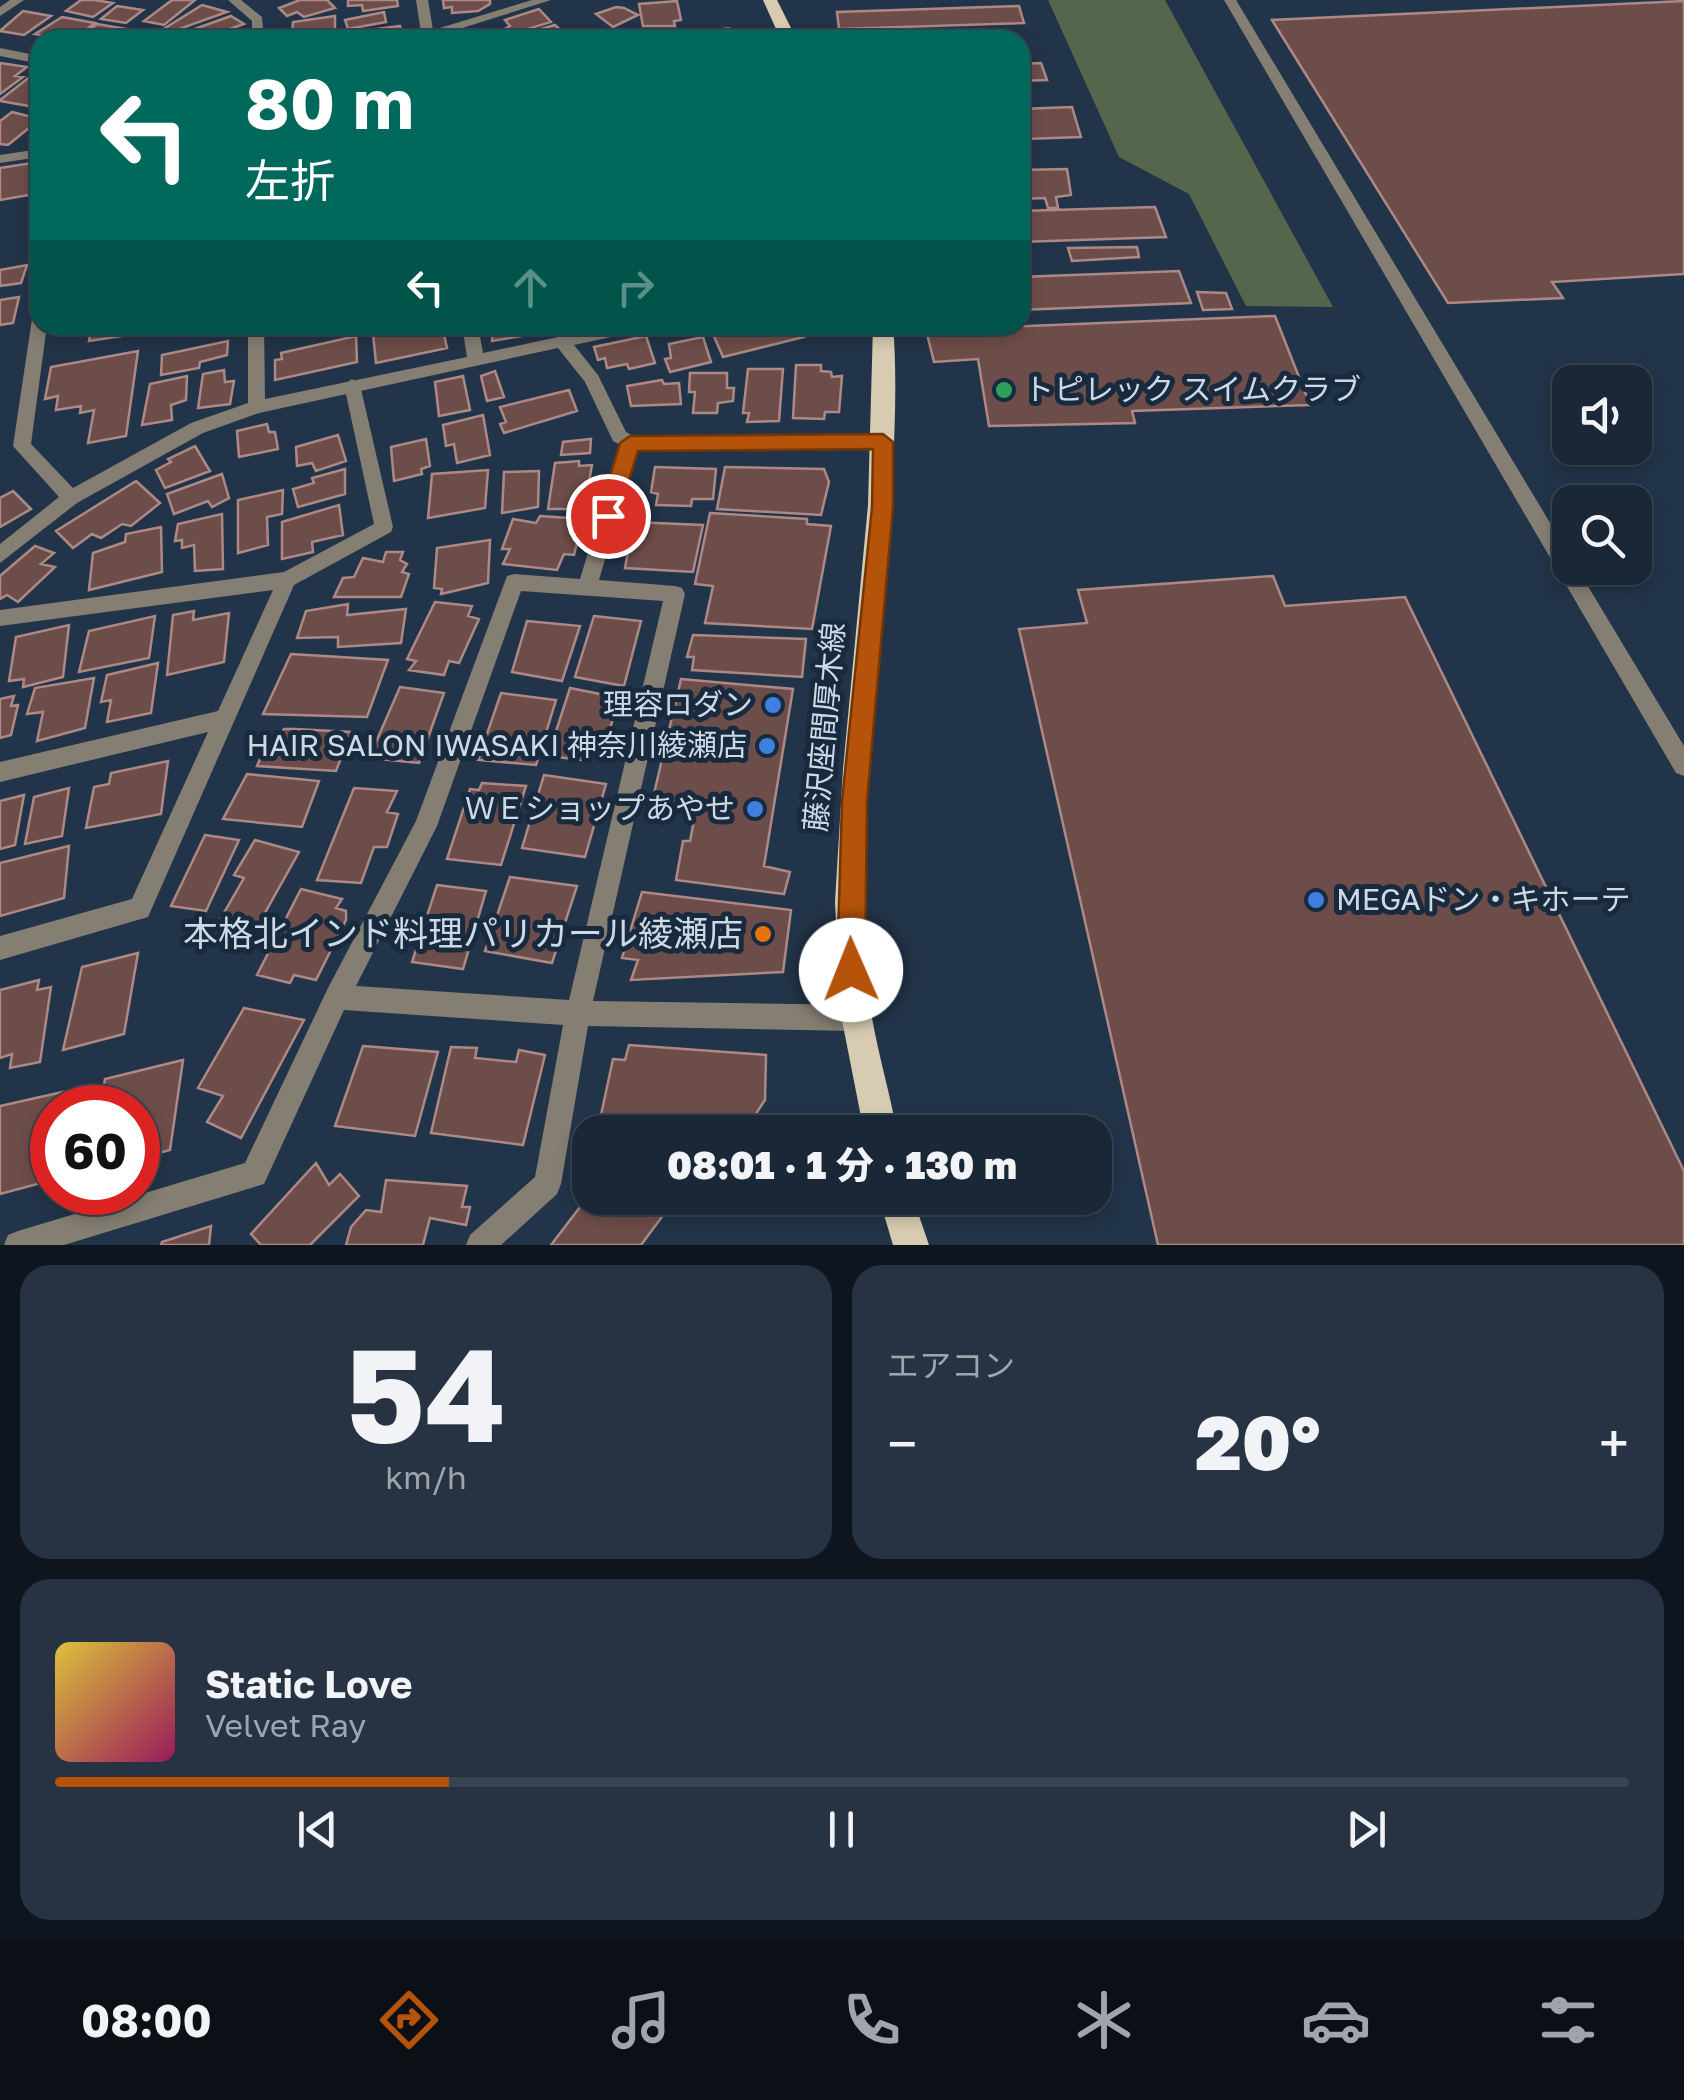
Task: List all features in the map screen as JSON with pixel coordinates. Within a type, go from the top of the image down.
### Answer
[{"type":"main road","points":[[770,0],[784,30]]},
{"type":"main road","name":"藤沢座間厚木線","points":[[877,1115],[855,1018],[850,924],[854,801],[883,507],[883,335]]},
{"type":"main road","points":[[901,1215],[910,1245]]},
{"type":"street","points":[[0,12],[18,0]]},
{"type":"street","points":[[234,0],[258,20],[258,30]]},
{"type":"street","points":[[422,0],[427,30]]},
{"type":"street","points":[[453,30],[545,0]]},
{"type":"street","points":[[1230,0],[1684,766]]},
{"type":"street","points":[[0,52],[30,58]]},
{"type":"street","points":[[0,159],[30,154]]},
{"type":"street","points":[[38,335],[22,446],[72,498]]},
{"type":"street","points":[[256,335],[256,406]]},
{"type":"street","points":[[472,335],[475,358]]},
{"type":"street","points":[[0,555],[72,498],[197,428],[256,406],[594,335]]},
{"type":"street","points":[[562,342],[592,379],[620,436],[630,443],[883,442]]},
{"type":"street","points":[[0,618],[287,580],[384,527],[352,385]]},
{"type":"street","points":[[586,588],[630,443]]},
{"type":"street","points":[[0,948],[140,909],[287,580]]},
{"type":"street","points":[[18,1245],[254,1174],[336,997],[426,826],[514,582],[675,594],[578,1012],[548,1184],[480,1245]]},
{"type":"street","points":[[0,772],[224,720]]},
{"type":"street","points":[[336,997],[578,1012],[855,1018]]},
{"type":"green space","points":[[1048,0],[1165,0],[1333,307],[1246,306],[1189,194],[1119,157]]},
{"type":"building","points":[[81,0],[113,3],[93,17],[66,11]]},
{"type":"building","points":[[172,0],[195,0],[164,25],[144,21]]},
{"type":"building","points":[[300,0],[327,0],[335,8],[304,17],[297,12],[287,16],[279,8]]},
{"type":"building","points":[[348,0],[397,0],[398,6],[363,11],[362,5],[348,6]]},
{"type":"building","points":[[443,0],[490,0],[490,4],[478,11],[452,13],[452,7],[444,8]]},
{"type":"building","points":[[677,1],[681,20],[674,21],[675,26],[643,26],[639,4]]},
{"type":"building","points":[[1684,1],[1684,274],[1552,282],[1563,298],[1448,303],[1272,20]]},
{"type":"building","points":[[202,5],[227,12],[177,30],[162,30]]},
{"type":"building","points":[[117,6],[143,10],[126,23],[101,19]]},
{"type":"building","points":[[1019,6],[1024,23],[839,29],[837,12]]},
{"type":"building","points":[[616,7],[638,15],[613,27],[596,14]]},
{"type":"building","points":[[539,9],[551,22],[525,30],[503,30],[510,26],[505,20]]},
{"type":"building","points":[[23,11],[51,16],[24,35],[0,31]]},
{"type":"building","points":[[384,12],[386,22],[348,29],[345,20]]},
{"type":"building","points":[[231,16],[244,24],[227,30],[192,30]]},
{"type":"building","points":[[335,16],[335,29],[292,30],[293,22]]},
{"type":"building","points":[[62,17],[95,23],[86,30],[41,30]]},
{"type":"building","points":[[97,24],[126,29],[124,30],[89,30]]},
{"type":"building","points":[[400,26],[401,30],[369,30]]},
{"type":"building","points":[[0,63],[27,67],[15,76],[23,77],[0,94]]},
{"type":"building","points":[[1041,63],[1047,80],[1030,81],[1030,64]]},
{"type":"building","points":[[30,77],[30,106],[0,100]]},
{"type":"building","points":[[1072,107],[1081,137],[1030,139],[1030,109]]},
{"type":"building","points":[[12,112],[30,116],[30,127],[8,145],[0,144],[0,121]]},
{"type":"building","points":[[30,163],[29,195],[0,200],[0,168]]},
{"type":"building","points":[[1067,169],[1071,195],[1056,197],[1058,208],[1048,208],[1045,198],[1030,199],[1030,170]]},
{"type":"building","points":[[1155,207],[1166,237],[1030,242],[1030,211]]},
{"type":"building","points":[[1137,247],[1139,257],[1072,261],[1068,248]]},
{"type":"building","points":[[27,265],[21,283],[0,286],[0,270]]},
{"type":"building","points":[[1179,271],[1191,303],[1030,310],[1030,277]]},
{"type":"building","points":[[1197,292],[1226,293],[1232,309],[1203,310]]},
{"type":"building","points":[[19,297],[13,323],[0,325],[0,300]]},
{"type":"building","points":[[1275,316],[1310,405],[1132,411],[1135,423],[989,426],[978,359],[934,362],[927,335],[1030,335],[1030,326]]},
{"type":"building","points":[[90,335],[129,335],[89,341]]},
{"type":"building","points":[[373,335],[444,335],[447,348],[376,363]]},
{"type":"building","points":[[492,335],[528,335],[492,341]]},
{"type":"building","points":[[713,335],[804,337],[723,357]]},
{"type":"building","points":[[356,336],[357,362],[275,380],[275,360],[282,359],[281,353]]},
{"type":"building","points":[[646,336],[655,363],[629,369],[627,364],[607,368],[605,358],[598,360],[594,347]]},
{"type":"building","points":[[703,337],[711,362],[670,372],[665,359],[671,358],[669,344]]},
{"type":"building","points":[[228,341],[227,355],[200,362],[199,368],[161,375],[162,355]]},
{"type":"building","points":[[138,351],[126,436],[88,443],[94,410],[80,413],[81,406],[56,410],[58,396],[45,399],[51,367]]},
{"type":"building","points":[[796,365],[821,365],[821,371],[831,372],[832,377],[842,376],[839,412],[825,412],[824,419],[793,418]]},
{"type":"building","points":[[748,369],[783,369],[779,421],[747,422],[749,413],[743,413]]},
{"type":"building","points":[[224,370],[225,382],[234,381],[230,404],[198,408],[203,374]]},
{"type":"building","points":[[495,371],[504,397],[487,401],[481,376]]},
{"type":"building","points":[[690,373],[727,373],[727,388],[734,388],[733,401],[718,403],[717,413],[693,413],[695,392],[689,392]]},
{"type":"building","points":[[187,376],[186,400],[171,405],[172,420],[142,425],[150,384]]},
{"type":"building","points":[[463,376],[470,410],[439,416],[435,382]]},
{"type":"building","points":[[662,380],[664,384],[679,383],[681,404],[631,406],[627,386]]},
{"type":"building","points":[[569,390],[577,411],[504,433],[500,424],[506,422],[500,407]]},
{"type":"building","points":[[483,415],[490,455],[457,463],[454,444],[446,446],[443,425]]},
{"type":"building","points":[[267,424],[269,432],[275,432],[278,449],[239,457],[237,431]]},
{"type":"building","points":[[338,435],[346,461],[316,471],[312,463],[297,466],[296,447]]},
{"type":"building","points":[[426,439],[430,466],[421,469],[422,474],[394,481],[391,447]]},
{"type":"building","points":[[591,439],[590,453],[561,455],[563,442]]},
{"type":"building","points":[[195,446],[210,471],[165,488],[156,470],[171,462],[168,459]]},
{"type":"building","points":[[579,461],[579,466],[592,465],[584,509],[548,509],[555,463]]},
{"type":"building","points":[[655,467],[716,469],[713,499],[692,499],[691,506],[656,505],[658,494],[651,492]]},
{"type":"building","points":[[725,467],[824,469],[829,482],[821,515],[717,509]]},
{"type":"building","points":[[345,469],[345,494],[298,507],[293,489],[314,483],[312,478]]},
{"type":"building","points":[[488,470],[485,508],[428,518],[432,474]]},
{"type":"building","points":[[539,471],[538,507],[502,513],[504,472]]},
{"type":"building","points":[[222,474],[229,498],[212,507],[208,501],[174,514],[167,494]]},
{"type":"building","points":[[136,481],[160,503],[131,526],[122,524],[101,538],[92,534],[73,548],[56,531]]},
{"type":"building","points":[[283,490],[282,514],[267,517],[268,545],[238,553],[238,500]]},
{"type":"building","points":[[13,491],[31,509],[0,527],[0,498]]},
{"type":"building","points":[[339,505],[343,535],[312,542],[313,552],[282,559],[282,522]]},
{"type":"building","points":[[710,513],[807,519],[807,524],[831,526],[812,629],[705,623],[713,586],[695,584]]},
{"type":"building","points":[[222,514],[223,569],[195,571],[194,545],[182,548],[182,540],[175,541],[178,524]]},
{"type":"building","points":[[540,516],[583,519],[574,555],[564,554],[557,570],[503,564],[510,549],[502,549],[513,519],[536,523]]},
{"type":"building","points":[[633,522],[703,525],[693,572],[625,568]]},
{"type":"building","points":[[161,527],[162,572],[89,590],[93,553],[125,542],[126,534]]},
{"type":"building","points":[[490,540],[488,583],[441,594],[442,589],[434,588],[437,548]]},
{"type":"building","points":[[35,546],[54,553],[41,564],[55,567],[18,602],[7,595],[0,599],[0,576]]},
{"type":"building","points":[[386,552],[403,552],[400,560],[407,564],[402,572],[409,574],[401,597],[334,597],[343,578],[354,577],[363,558],[383,562]]},
{"type":"building","name":"MEGAドン・キホーテ","points":[[1273,576],[1285,606],[1405,597],[1684,1171],[1684,1245],[1158,1245],[1019,629],[1087,623],[1078,590]]},
{"type":"building","points":[[435,602],[472,606],[468,616],[479,619],[459,663],[449,661],[444,675],[409,670],[416,661],[407,659]]},
{"type":"building","points":[[348,604],[347,615],[406,609],[401,643],[338,647],[338,637],[297,638],[306,611]]},
{"type":"building","points":[[194,611],[193,620],[229,613],[224,662],[167,675],[173,615]]},
{"type":"building","points":[[155,616],[149,658],[79,672],[89,631]]},
{"type":"building","points":[[594,616],[641,621],[624,686],[575,677]]},
{"type":"building","points":[[527,621],[580,626],[562,681],[512,672]]},
{"type":"building","points":[[69,625],[63,677],[23,687],[24,679],[9,681],[16,637]]},
{"type":"building","points":[[693,635],[806,639],[802,677],[692,670],[694,657],[687,657]]},
{"type":"building","points":[[291,654],[388,660],[367,717],[263,714]]},
{"type":"building","points":[[158,663],[151,713],[107,722],[111,700],[101,702],[107,675]]},
{"type":"building","points":[[94,678],[85,728],[37,741],[43,712],[27,714],[35,688]]},
{"type":"building","points":[[681,679],[793,689],[764,866],[790,872],[784,894],[676,880],[683,841],[690,841],[696,810],[652,802]]},
{"type":"building","points":[[400,687],[444,693],[419,763],[369,758]]},
{"type":"building","points":[[570,688],[620,698],[601,756],[586,751],[581,760],[548,756]]},
{"type":"building","points":[[501,693],[556,700],[536,765],[478,760]]},
{"type":"building","points":[[14,696],[11,706],[18,705],[11,735],[0,738],[0,699]]},
{"type":"building","points":[[284,729],[351,732],[336,771],[257,766],[268,741],[274,743]]},
{"type":"building","points":[[168,761],[161,814],[86,828],[94,787],[109,784],[111,773]]},
{"type":"building","points":[[247,774],[319,781],[302,827],[223,819]]},
{"type":"building","points":[[544,775],[606,784],[585,857],[522,848]]},
{"type":"building","points":[[482,783],[526,786],[501,865],[447,859],[470,789],[479,790]]},
{"type":"building","points":[[69,788],[62,836],[25,844],[34,797]]},
{"type":"building","points":[[354,788],[397,791],[387,812],[398,814],[387,847],[374,847],[361,883],[317,880]]},
{"type":"building","points":[[24,795],[15,845],[0,849],[0,801]]},
{"type":"building","points":[[205,835],[239,840],[206,911],[171,906]]},
{"type":"building","points":[[255,840],[299,852],[257,927],[221,918],[244,878],[234,875]]},
{"type":"building","points":[[69,846],[64,898],[0,916],[0,863]]},
{"type":"building","points":[[510,877],[577,886],[552,963],[485,951]]},
{"type":"building","points":[[437,885],[486,891],[463,969],[412,962]]},
{"type":"building","points":[[301,889],[342,899],[336,908],[346,911],[346,920],[316,980],[294,975],[290,983],[257,975]]},
{"type":"building","points":[[642,892],[791,910],[783,972],[631,980],[638,960],[622,958]]},
{"type":"building","points":[[138,953],[124,1034],[63,1050],[82,967]]},
{"type":"building","points":[[39,980],[37,990],[51,987],[40,1062],[10,1068],[12,1054],[0,1058],[0,990]]},
{"type":"building","points":[[244,1008],[304,1020],[241,1138],[207,1122],[223,1096],[198,1088]]},
{"type":"building","points":[[629,1045],[766,1055],[765,1100],[755,1115],[601,1115],[613,1059],[625,1060]]},
{"type":"building","points":[[363,1046],[438,1052],[415,1136],[335,1126]]},
{"type":"building","points":[[451,1047],[477,1048],[475,1058],[516,1062],[519,1050],[545,1055],[523,1145],[431,1133]]},
{"type":"building","points":[[183,1060],[170,1150],[160,1153],[160,1085],[104,1085],[105,1079]]},
{"type":"building","points":[[30,1099],[30,1186],[0,1194],[0,1106]]},
{"type":"building","points":[[316,1163],[329,1185],[340,1174],[359,1196],[310,1245],[261,1245],[251,1234]]},
{"type":"building","points":[[386,1180],[467,1186],[462,1207],[470,1207],[466,1225],[430,1218],[423,1245],[346,1245],[351,1227],[366,1210],[381,1212]]},
{"type":"building","points":[[574,1215],[663,1215],[641,1245],[551,1245]]},
{"type":"building","points":[[211,1226],[209,1245],[161,1245],[162,1242]]},
{"type":"place","name":"トピレック スイムクラブ","points":[[1004,390]]},
{"type":"place","name":"理容ロダン","points":[[773,705]]},
{"type":"place","name":"HAIR SALON IWASAKI 神奈川綾瀬店","points":[[767,746]]},
{"type":"place","name":"ＷＥショップあやせ","points":[[755,809]]},
{"type":"place","name":"MEGAドン・キホーテ","points":[[1316,900]]},
{"type":"place","name":"本格北インド料理パリカール綾瀬店","points":[[763,934]]},
{"type":"route","points":[[608,516],[630,443],[883,442],[883,507],[854,801],[851,970]]}]
